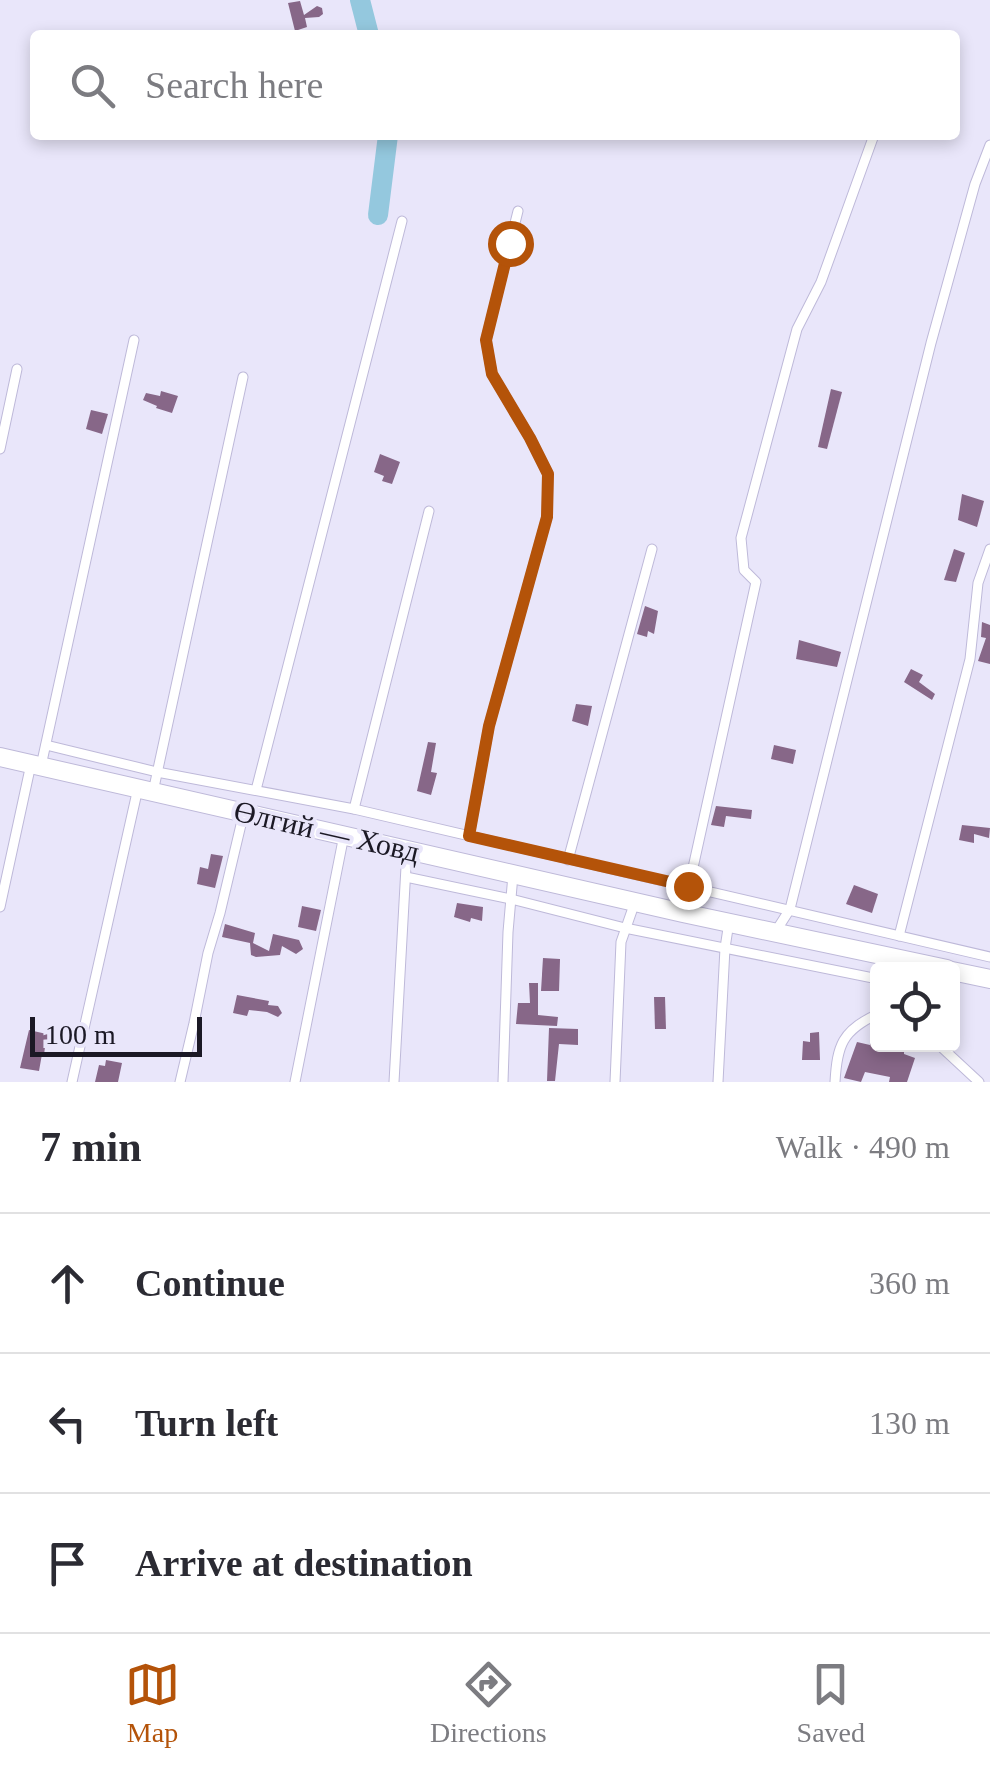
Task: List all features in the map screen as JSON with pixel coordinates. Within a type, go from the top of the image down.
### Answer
[{"type":"highway","name":"Өлгий — Ховд","points":[[0,756],[902,962]]},
{"type":"highway","name":"Өлгий — Ховд","points":[[960,972],[990,979]]},
{"type":"street","points":[[683,912],[756,582],[744,570],[741,538],[796,329],[821,282],[872,140]]},
{"type":"street","points":[[776,931],[790,909],[931,344],[990,145]]},
{"type":"street","points":[[469,836],[489,726],[547,517],[548,474],[492,374],[486,340],[518,211]]},
{"type":"street","points":[[256,790],[402,221]]},
{"type":"street","points":[[0,907],[36,765],[46,745],[134,340]]},
{"type":"street","points":[[0,450],[17,369]]},
{"type":"street","points":[[72,1082],[145,790],[157,772],[243,377]]},
{"type":"street","points":[[354,809],[429,511]]},
{"type":"street","points":[[568,860],[652,549]]},
{"type":"street","points":[[899,936],[970,659],[978,583],[990,549]]},
{"type":"street","points":[[46,745],[157,772],[354,809],[990,957]]},
{"type":"street","points":[[180,1082],[244,812]]},
{"type":"street","points":[[295,1082],[344,835]]},
{"type":"street","points":[[394,1082],[407,849]]},
{"type":"street","points":[[503,1082],[514,873]]},
{"type":"street","points":[[406,877],[626,928],[870,977]]},
{"type":"street","points":[[615,1082],[620,942],[635,901]]},
{"type":"street","points":[[718,1082],[729,922]]},
{"type":"street","points":[[835,1082],[837,1052],[846,1036],[870,1017]]},
{"type":"street","points":[[947,1052],[978,1080],[990,1080]]},
{"type":"building","points":[[300,1],[304,15],[317,6],[323,14],[305,18],[307,27],[295,30],[288,3]]},
{"type":"building","points":[[831,389],[842,392],[827,449],[818,447]]},
{"type":"building","points":[[161,391],[178,396],[172,413],[143,400],[146,393],[160,396]]},
{"type":"building","points":[[91,410],[108,414],[102,434],[86,429]]},
{"type":"building","points":[[380,454],[400,462],[392,484],[382,481],[384,476],[374,472]]},
{"type":"building","points":[[962,494],[984,501],[977,527],[958,520]]},
{"type":"building","points":[[954,549],[965,553],[956,582],[944,580]]},
{"type":"building","points":[[645,606],[658,611],[654,634],[648,631],[647,637],[637,634]]},
{"type":"building","points":[[982,622],[990,625],[990,664],[978,661],[986,638],[981,637]]},
{"type":"building","points":[[799,640],[841,652],[837,667],[796,659]]},
{"type":"building","points":[[911,669],[923,675],[919,682],[935,694],[932,700],[904,682]]},
{"type":"building","points":[[576,704],[592,706],[588,726],[572,721]]},
{"type":"building","points":[[428,742],[436,743],[431,772],[437,773],[431,795],[417,791]]},
{"type":"building","points":[[774,745],[796,750],[793,764],[771,759]]},
{"type":"building","points":[[716,806],[752,810],[751,819],[726,816],[724,827],[711,825]]},
{"type":"building","points":[[962,825],[990,828],[989,838],[974,834],[974,843],[959,840]]},
{"type":"building","points":[[211,854],[223,856],[215,888],[197,884],[200,867],[208,869]]},
{"type":"building","points":[[854,885],[878,894],[872,913],[846,904]]},
{"type":"building","points":[[457,903],[483,907],[482,921],[454,917]]},
{"type":"building","points":[[302,906],[321,910],[316,931],[298,927]]},
{"type":"building","points":[[225,924],[255,933],[253,943],[269,951],[273,934],[299,940],[303,949],[296,954],[282,946],[280,955],[256,957],[251,955],[250,943],[222,937]]},
{"type":"building","points":[[543,958],[560,959],[559,991],[541,991]]},
{"type":"building","points":[[529,983],[538,983],[538,1015],[558,1017],[557,1026],[516,1024],[518,1003],[530,1003]]},
{"type":"building","points":[[237,995],[269,1001],[268,1005],[278,1006],[282,1013],[278,1017],[249,1010],[247,1016],[233,1013]]},
{"type":"building","points":[[654,997],[665,997],[666,1029],[655,1029]]},
{"type":"building","points":[[549,1028],[578,1029],[578,1045],[559,1044],[555,1081],[547,1081]]},
{"type":"building","points":[[29,1030],[51,1035],[39,1071],[20,1068]]},
{"type":"building","points":[[819,1032],[820,1060],[802,1060],[803,1041],[810,1042],[810,1033]]},
{"type":"building","points":[[857,1042],[870,1045],[870,1052],[904,1052],[915,1058],[907,1082],[889,1082],[890,1077],[865,1072],[861,1082],[844,1078]]},
{"type":"building","points":[[106,1060],[122,1063],[118,1082],[95,1082],[99,1065],[105,1066]]},
{"type":"waterway","points":[[360,0],[368,30]]},
{"type":"waterway","points":[[378,215],[387,140]]},
{"type":"route","points":[[510,243],[486,340],[492,374],[548,474],[547,517],[489,726],[469,836],[688,886]]}]
